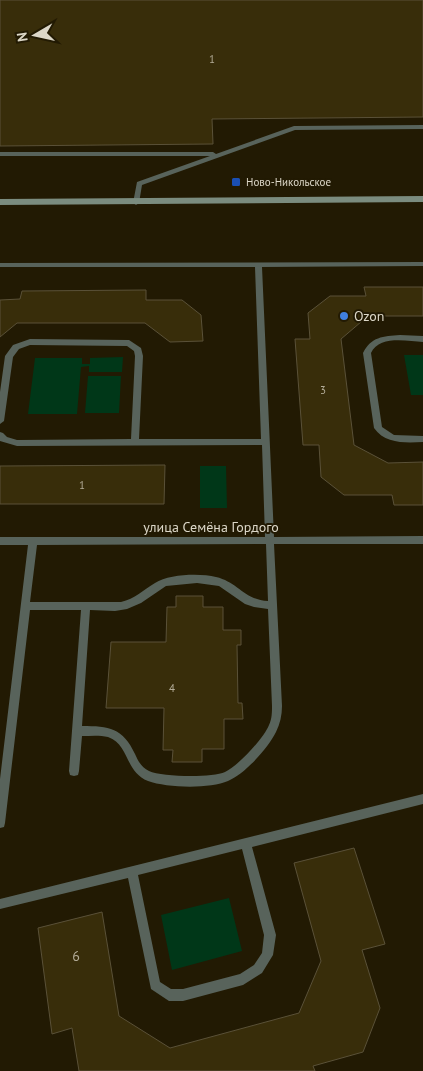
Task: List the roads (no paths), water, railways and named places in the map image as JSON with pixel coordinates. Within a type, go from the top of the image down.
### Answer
[{"type":"street","points":[[0,202],[136,203],[423,199]]},
{"type":"lane","points":[[136,203],[139,184],[294,128],[423,127]]},
{"type":"lane","points":[[0,154],[221,154]]},
{"type":"lane","points":[[77,732],[106,731],[115,735],[127,745],[136,766],[149,776],[160,779],[219,779],[233,774],[271,733],[277,716],[258,264]]},
{"type":"lane","points":[[0,265],[423,264]]},
{"type":"lane","points":[[423,339],[377,341],[368,347],[367,353],[378,428],[387,436],[395,439],[423,439]]},
{"type":"lane","points":[[0,422],[10,356],[16,347],[30,342],[129,343],[138,350],[139,356],[135,442]]},
{"type":"lane","points":[[0,435],[9,442],[17,443],[266,442]]},
{"type":"lane","name":"улица Семёна Гордого","points":[[0,541],[423,540]]},
{"type":"lane","points":[[0,822],[33,541]]},
{"type":"lane","points":[[25,606],[124,606],[141,599],[159,584],[170,581],[214,581],[225,584],[249,602],[257,605],[273,605]]},
{"type":"lane","points":[[74,771],[86,606]]},
{"type":"lane","points":[[0,904],[423,799]]},
{"type":"lane","points":[[132,871],[155,985],[169,995],[183,996],[243,979],[258,969],[266,955],[270,935],[246,843]]},
{"type":"place","name":"Ново-Никольское","points":[[236,182]]},
{"type":"place","name":"Ozon","points":[[344,316]]}]
